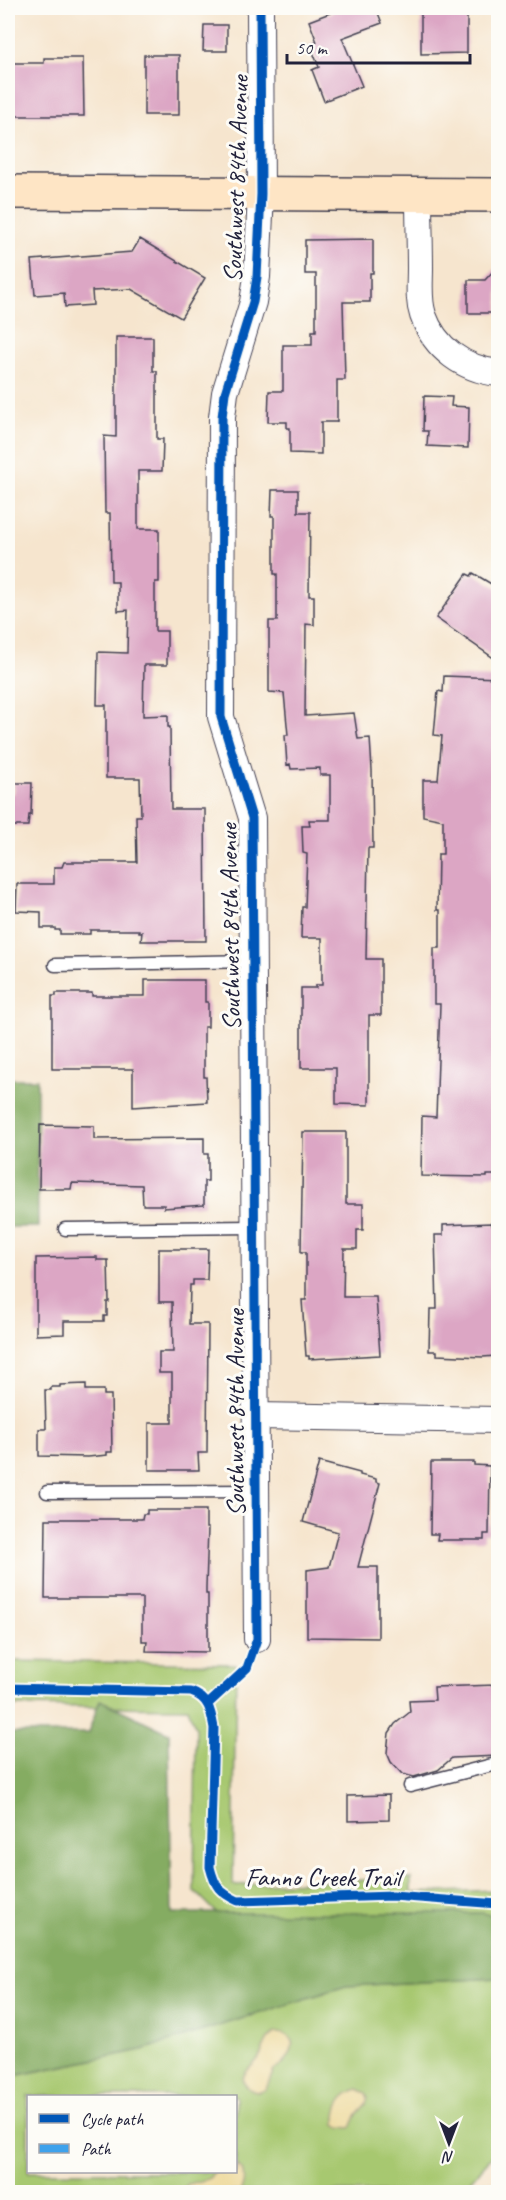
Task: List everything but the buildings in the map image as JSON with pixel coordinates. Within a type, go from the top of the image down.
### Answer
[{"type":"main road","points":[[8,192],[498,195]]},
{"type":"street","name":"Southwest 84th Avenue","points":[[257,1639],[252,818],[221,717],[222,417],[225,393],[255,294],[259,252],[260,8]]},
{"type":"street","points":[[419,195],[420,301],[423,314],[435,337],[459,362],[498,373]]},
{"type":"street","points":[[256,1416],[498,1420]]},
{"type":"lane","points":[[55,965],[253,961]]},
{"type":"lane","points":[[65,1229],[254,1227]]},
{"type":"lane","points":[[47,1492],[256,1491]]},
{"type":"lane","points":[[410,1786],[492,1765],[498,1766]]},
{"type":"green space","points":[[8,1079],[37,1079],[38,1227],[8,1227]]},
{"type":"green space","points":[[8,1661],[236,1664],[233,1885],[411,1878],[411,1893],[498,1890],[498,1972],[227,1923],[194,1890],[196,1729],[188,1708],[8,1706]]},
{"type":"green space","points":[[100,1700],[169,1733],[172,1913],[482,1913],[498,1916],[498,1978],[346,1986],[142,2050],[8,2077],[8,1733],[88,1733]]},
{"type":"green space","points":[[498,1978],[498,2150],[460,2192],[8,2192],[8,2077],[142,2050],[346,1986]]},
{"type":"sand","points":[[275,2033],[284,2034],[290,2038],[292,2048],[290,2054],[274,2070],[266,2089],[255,2092],[246,2086],[242,2079]]},
{"type":"sand","points":[[358,2089],[366,2093],[368,2098],[366,2104],[357,2114],[351,2128],[340,2127],[336,2124],[338,2107],[348,2094]]},
{"type":"sand","points":[[237,2166],[242,2169],[244,2175],[240,2192],[181,2192],[188,2184],[208,2179],[214,2173],[237,2173]]},
{"type":"marked path","points":[[334,2192],[339,2190]]},
{"type":"cycle path","points":[[208,1704],[247,1668],[257,1639],[252,818],[221,717],[222,417],[225,393],[253,302],[257,277],[261,194],[260,8]]},
{"type":"cycle path","name":"Fanno Creek Trail","points":[[8,1688],[191,1692],[202,1698],[210,1711],[214,1728],[210,1867],[219,1888],[226,1895],[238,1901],[393,1896],[498,1904]]}]
